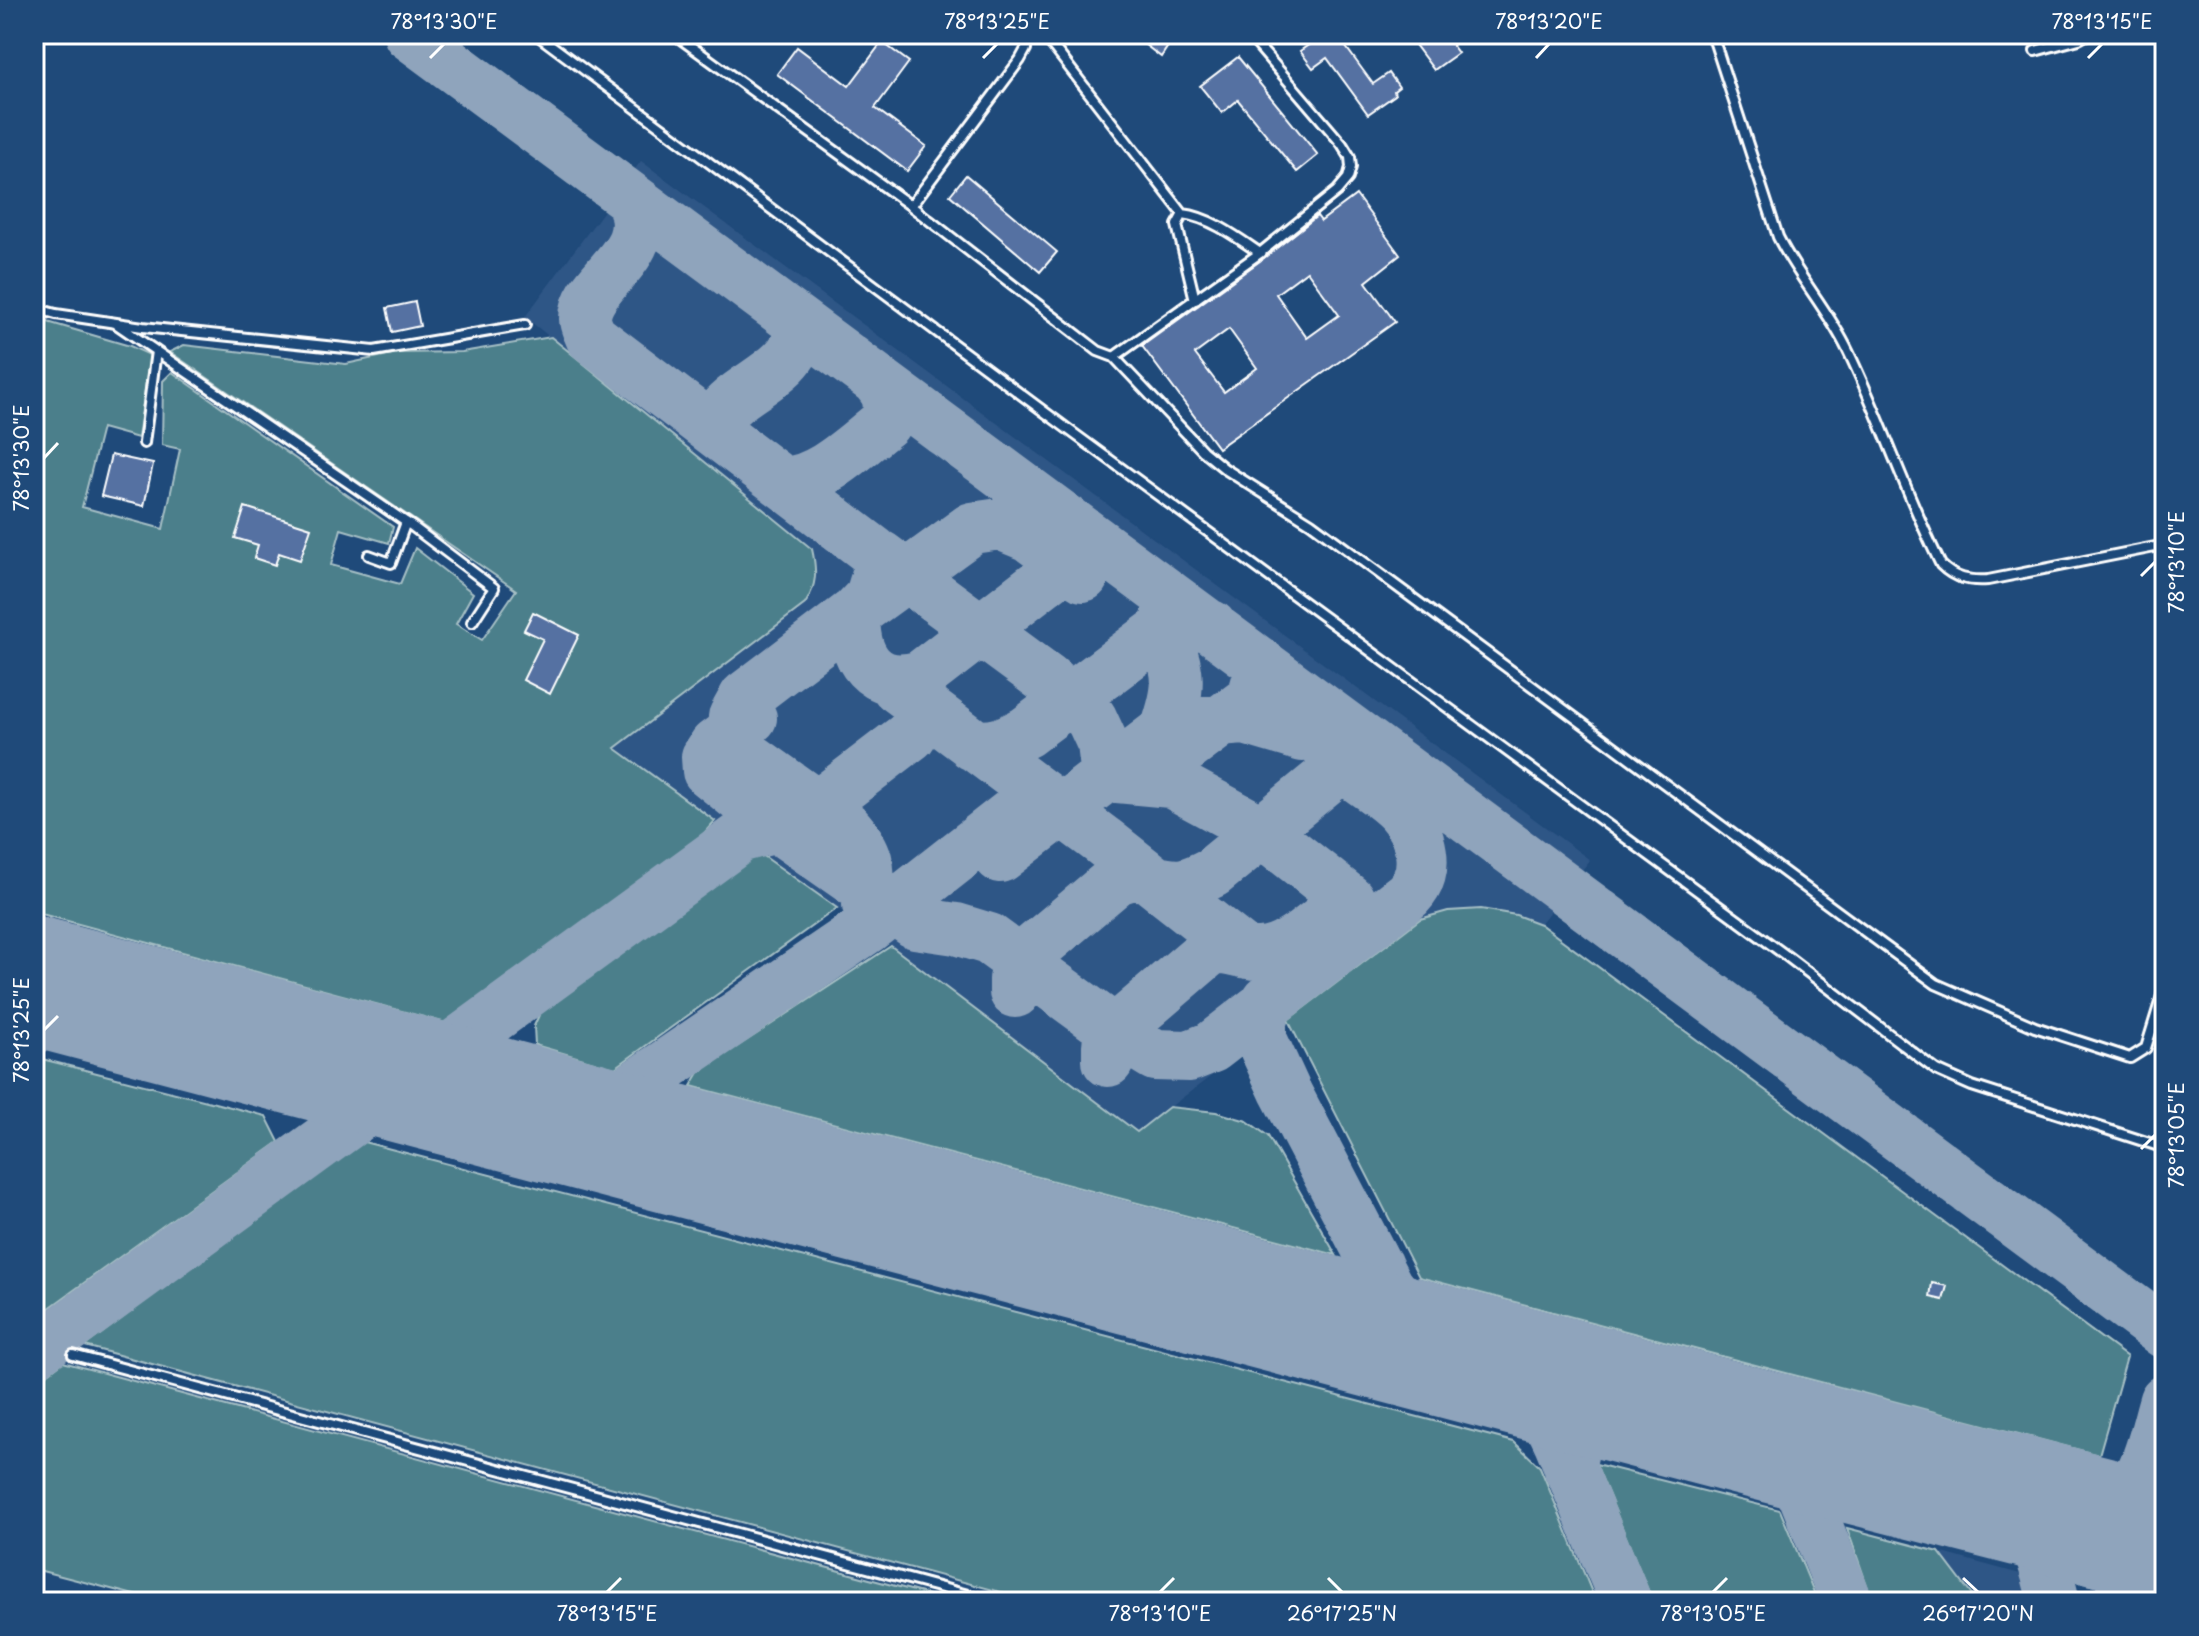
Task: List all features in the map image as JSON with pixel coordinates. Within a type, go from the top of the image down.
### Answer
[{"type":"lane","points":[[536,34],[1936,1070],[1972,1086],[2165,1148]]},
{"type":"lane","points":[[674,34],[911,206],[1098,351],[1114,357],[1203,451],[1225,469],[1311,523],[1369,569],[1936,984],[2035,1027],[2130,1058],[2146,1048],[2165,986]]},
{"type":"lane","points":[[911,206],[1020,60],[1026,49],[1027,34]]},
{"type":"lane","points":[[1039,34],[1052,45],[1183,214],[1231,234],[1260,253]]},
{"type":"lane","points":[[1114,357],[1260,253],[1337,191],[1348,178],[1350,157],[1342,144],[1248,34]]},
{"type":"lane","points":[[1712,34],[1778,237],[1793,268],[1817,299],[1848,350],[1941,565],[1961,579],[1988,580],[2165,545]]},
{"type":"lane","points":[[2035,51],[2088,34]]},
{"type":"lane","points":[[1183,214],[1177,225],[1195,300]]},
{"type":"lane","points":[[34,308],[115,323],[374,351],[525,325]]},
{"type":"lane","points":[[115,323],[406,522],[494,588],[472,622]]},
{"type":"lane","points":[[144,443],[156,351]]},
{"type":"lane","points":[[369,555],[391,563],[406,522]]},
{"type":"lane","points":[[73,1355],[994,1602]]},
{"type":"shaded area","points":[[641,161],[1590,860],[1540,924],[1516,915],[1419,919],[1137,1132],[891,946],[758,852],[720,877],[695,843],[715,821],[614,749],[805,604],[812,549],[525,317]]},
{"type":"shaded area","points":[[1939,1552],[2123,1602],[1977,1602]]},
{"type":"green space","points":[[34,318],[130,346],[150,355],[138,438],[102,428],[82,507],[163,529],[180,449],[162,445],[163,381],[172,372],[393,527],[389,543],[341,529],[331,565],[400,584],[415,548],[473,593],[456,624],[482,640],[516,590],[170,352],[184,345],[346,364],[397,353],[462,352],[551,337],[812,549],[815,578],[805,604],[615,748],[715,821],[695,843],[450,1024],[34,912]]},
{"type":"green space","points":[[758,852],[837,908],[615,1068],[535,1045],[534,1026],[544,1004]]},
{"type":"green space","points":[[1481,909],[1516,915],[1540,924],[2127,1357],[2099,1455],[1419,1277],[1288,1020],[1420,919],[1448,911]]},
{"type":"green space","points":[[891,946],[1137,1132],[1169,1107],[1216,1112],[1247,1121],[1268,1136],[1336,1255],[691,1086],[700,1071]]},
{"type":"green space","points":[[34,1057],[266,1116],[279,1142],[34,1319]]},
{"type":"green space","points":[[360,1141],[1514,1442],[1540,1467],[1596,1602],[1038,1602],[85,1346]]},
{"type":"green space","points":[[63,1362],[955,1602],[161,1602],[34,1569],[34,1384]]},
{"type":"green space","points":[[1596,1464],[1780,1510],[1818,1602],[1653,1602]]},
{"type":"green space","points":[[1847,1528],[1939,1552],[1977,1602],[1873,1602]]},
{"type":"building","points":[[1131,34],[1176,34],[1161,57]]},
{"type":"building","points":[[1324,34],[1355,34],[1343,43],[1373,84],[1389,73],[1399,87],[1394,91],[1395,95],[1368,114],[1327,58],[1313,68],[1300,51]]},
{"type":"building","points":[[1407,34],[1444,34],[1458,53],[1434,70]]},
{"type":"building","points":[[882,42],[909,62],[875,108],[926,146],[907,171],[777,74],[797,47],[849,86]]},
{"type":"building","points":[[1238,57],[1318,155],[1297,172],[1238,100],[1222,113],[1200,86]]},
{"type":"building","points":[[966,175],[1057,252],[1040,272],[950,195]]},
{"type":"building","points":[[1356,195],[1400,255],[1366,282],[1395,322],[1218,448],[1142,346],[1317,216],[1321,221]],"holes":[[[1307,271],[1339,315],[1307,338],[1276,294]],[[1229,329],[1257,368],[1224,392],[1195,354]]]},
{"type":"building","points":[[415,302],[420,326],[392,332],[387,308]]},
{"type":"building","points":[[111,455],[153,464],[144,506],[101,496]]},
{"type":"building","points":[[245,507],[311,528],[300,560],[279,553],[275,565],[254,558],[258,545],[235,538]]},
{"type":"building","points":[[533,612],[579,635],[550,694],[523,680],[543,639],[524,630]]},
{"type":"building","points":[[1932,1283],[1947,1286],[1943,1300],[1930,1297]]},
{"type":"taxiway","points":[[409,34],[2165,1333]]},
{"type":"taxiway","points":[[630,198],[637,218],[635,235],[629,250],[588,305],[585,321],[591,337],[874,552],[879,570],[871,596],[855,613],[745,697],[734,717],[733,733],[741,752],[846,827],[854,837],[867,863],[868,905]]},
{"type":"taxiway","points":[[719,433],[716,419],[726,407],[776,369],[796,346],[801,331],[795,321]]},
{"type":"taxiway","points":[[783,482],[797,481],[824,470],[885,423],[888,402],[879,383]]},
{"type":"taxiway","points":[[1065,519],[1072,542],[1070,552],[1068,558],[1066,564],[921,676],[890,679],[878,674],[869,667],[857,644],[855,613],[972,528],[1000,524],[1029,536],[1083,576]]},
{"type":"taxiway","points":[[880,556],[1047,679],[1091,718],[1103,744],[1107,776],[1171,782],[1263,832],[1349,900],[1353,918],[1351,931],[1337,948]]},
{"type":"taxiway","points":[[973,745],[1000,743],[1026,732],[1162,630],[1168,618],[1168,598]]},
{"type":"taxiway","points":[[1000,857],[1166,730],[1177,679],[1173,657],[1162,630],[1186,624],[1211,626]]},
{"type":"taxiway","points":[[1145,778],[1253,697],[1260,672],[1257,661]]},
{"type":"taxiway","points":[[897,687],[1103,841],[1244,952]]},
{"type":"taxiway","points":[[751,718],[715,745],[707,757],[708,771],[772,823],[793,820],[809,813],[911,735],[919,720],[915,700]]},
{"type":"taxiway","points":[[1204,722],[1245,719],[1303,736]]},
{"type":"taxiway","points":[[1154,881],[1184,884],[1213,872],[1342,766],[1349,755],[1351,731]]},
{"type":"taxiway","points":[[772,823],[915,923],[956,929],[989,939],[1115,1031],[1155,1055],[1189,1056],[1212,1047],[1408,895],[1415,885],[1420,875],[1421,852],[1407,819],[1382,794],[1350,771]]},
{"type":"taxiway","points":[[552,1117],[588,1110],[621,1096],[867,928],[1021,807],[1021,780]]},
{"type":"taxiway","points":[[34,1352],[742,836],[769,829],[784,831]]},
{"type":"taxiway","points":[[1015,992],[1021,960],[1117,879],[1132,874],[1149,877]]},
{"type":"taxiway","points":[[1108,1061],[1108,1045],[1115,1031],[1212,948],[1256,954],[1277,951],[1297,940],[1333,912]]},
{"type":"taxiway","points":[[1268,1001],[1261,1021],[1261,1039],[1387,1286],[1411,1318],[1439,1344],[1483,1361],[1511,1376],[1531,1392],[1545,1411],[1560,1443],[1626,1602]]},
{"type":"taxiway","points":[[307,1052],[357,1060],[389,1061],[406,1060],[437,1049]]},
{"type":"taxiway","points":[[652,1076],[641,1097],[642,1116],[651,1132],[669,1147]]},
{"type":"taxiway","points":[[380,1107],[409,1097],[434,1093],[488,1100]]},
{"type":"taxiway","points":[[1285,1309],[1334,1315],[1361,1308],[1371,1299],[1376,1286],[1377,1266]]},
{"type":"taxiway","points":[[2058,1512],[2102,1509],[2117,1502],[2129,1491],[2146,1464],[2165,1400]]},
{"type":"taxiway","points":[[1570,1470],[1577,1438],[1588,1418],[1606,1405],[1617,1402],[1643,1403]]},
{"type":"taxiway","points":[[1747,1431],[1777,1452],[1799,1482],[1847,1602]]},
{"type":"taxiway","points":[[1813,1519],[1808,1498],[1830,1467],[1843,1462],[1882,1465]]},
{"type":"taxiway","points":[[2145,1467],[2149,1499],[2165,1527]]},
{"type":"taxiway","points":[[1997,1495],[2022,1518],[2030,1530],[2042,1555],[2054,1602]]},
{"type":"runway","points":[[34,981],[2165,1538]]}]
